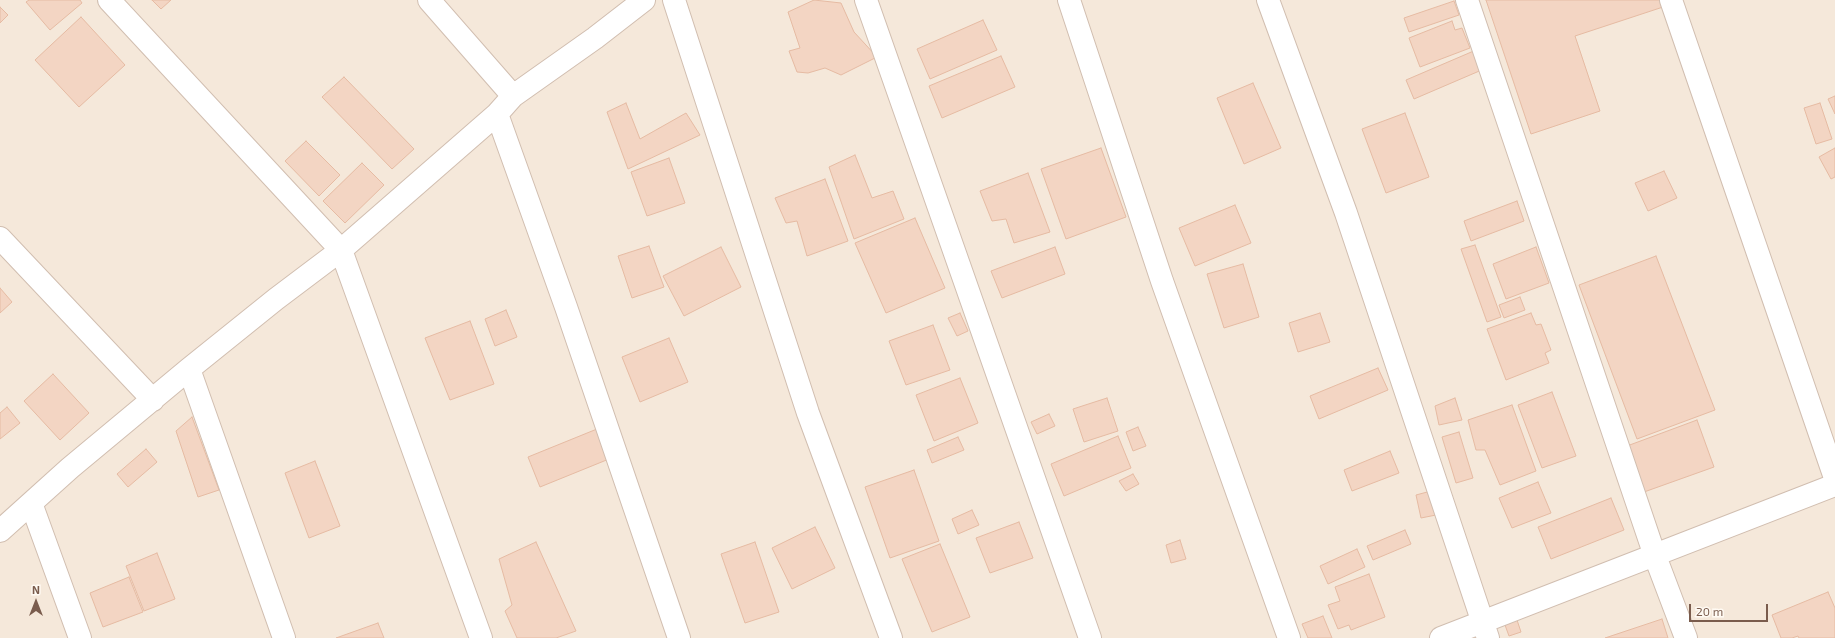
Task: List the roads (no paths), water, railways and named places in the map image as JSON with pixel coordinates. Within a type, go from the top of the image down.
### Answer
[{"type":"street","points":[[109,0],[340,250],[481,638]]},
{"type":"street","points":[[429,0],[513,96]]},
{"type":"street","points":[[0,531],[70,468],[189,369],[340,250],[497,114],[513,96],[595,38],[644,0]]},
{"type":"street","points":[[674,0],[808,413],[891,638]]},
{"type":"street","points":[[866,0],[1090,638]]},
{"type":"street","points":[[1069,0],[1162,281],[1289,638]]},
{"type":"street","points":[[1268,0],[1346,213],[1485,630]]},
{"type":"street","points":[[1467,0],[1655,556],[1686,638]]},
{"type":"street","points":[[1671,0],[1835,478]]},
{"type":"street","points":[[497,114],[566,307],[679,638]]},
{"type":"street","points":[[0,238],[153,400]]},
{"type":"street","points":[[189,369],[284,638]]},
{"type":"street","points":[[1441,638],[1485,630],[1655,556],[1835,485]]},
{"type":"street","points":[[31,503],[80,638]]}]
